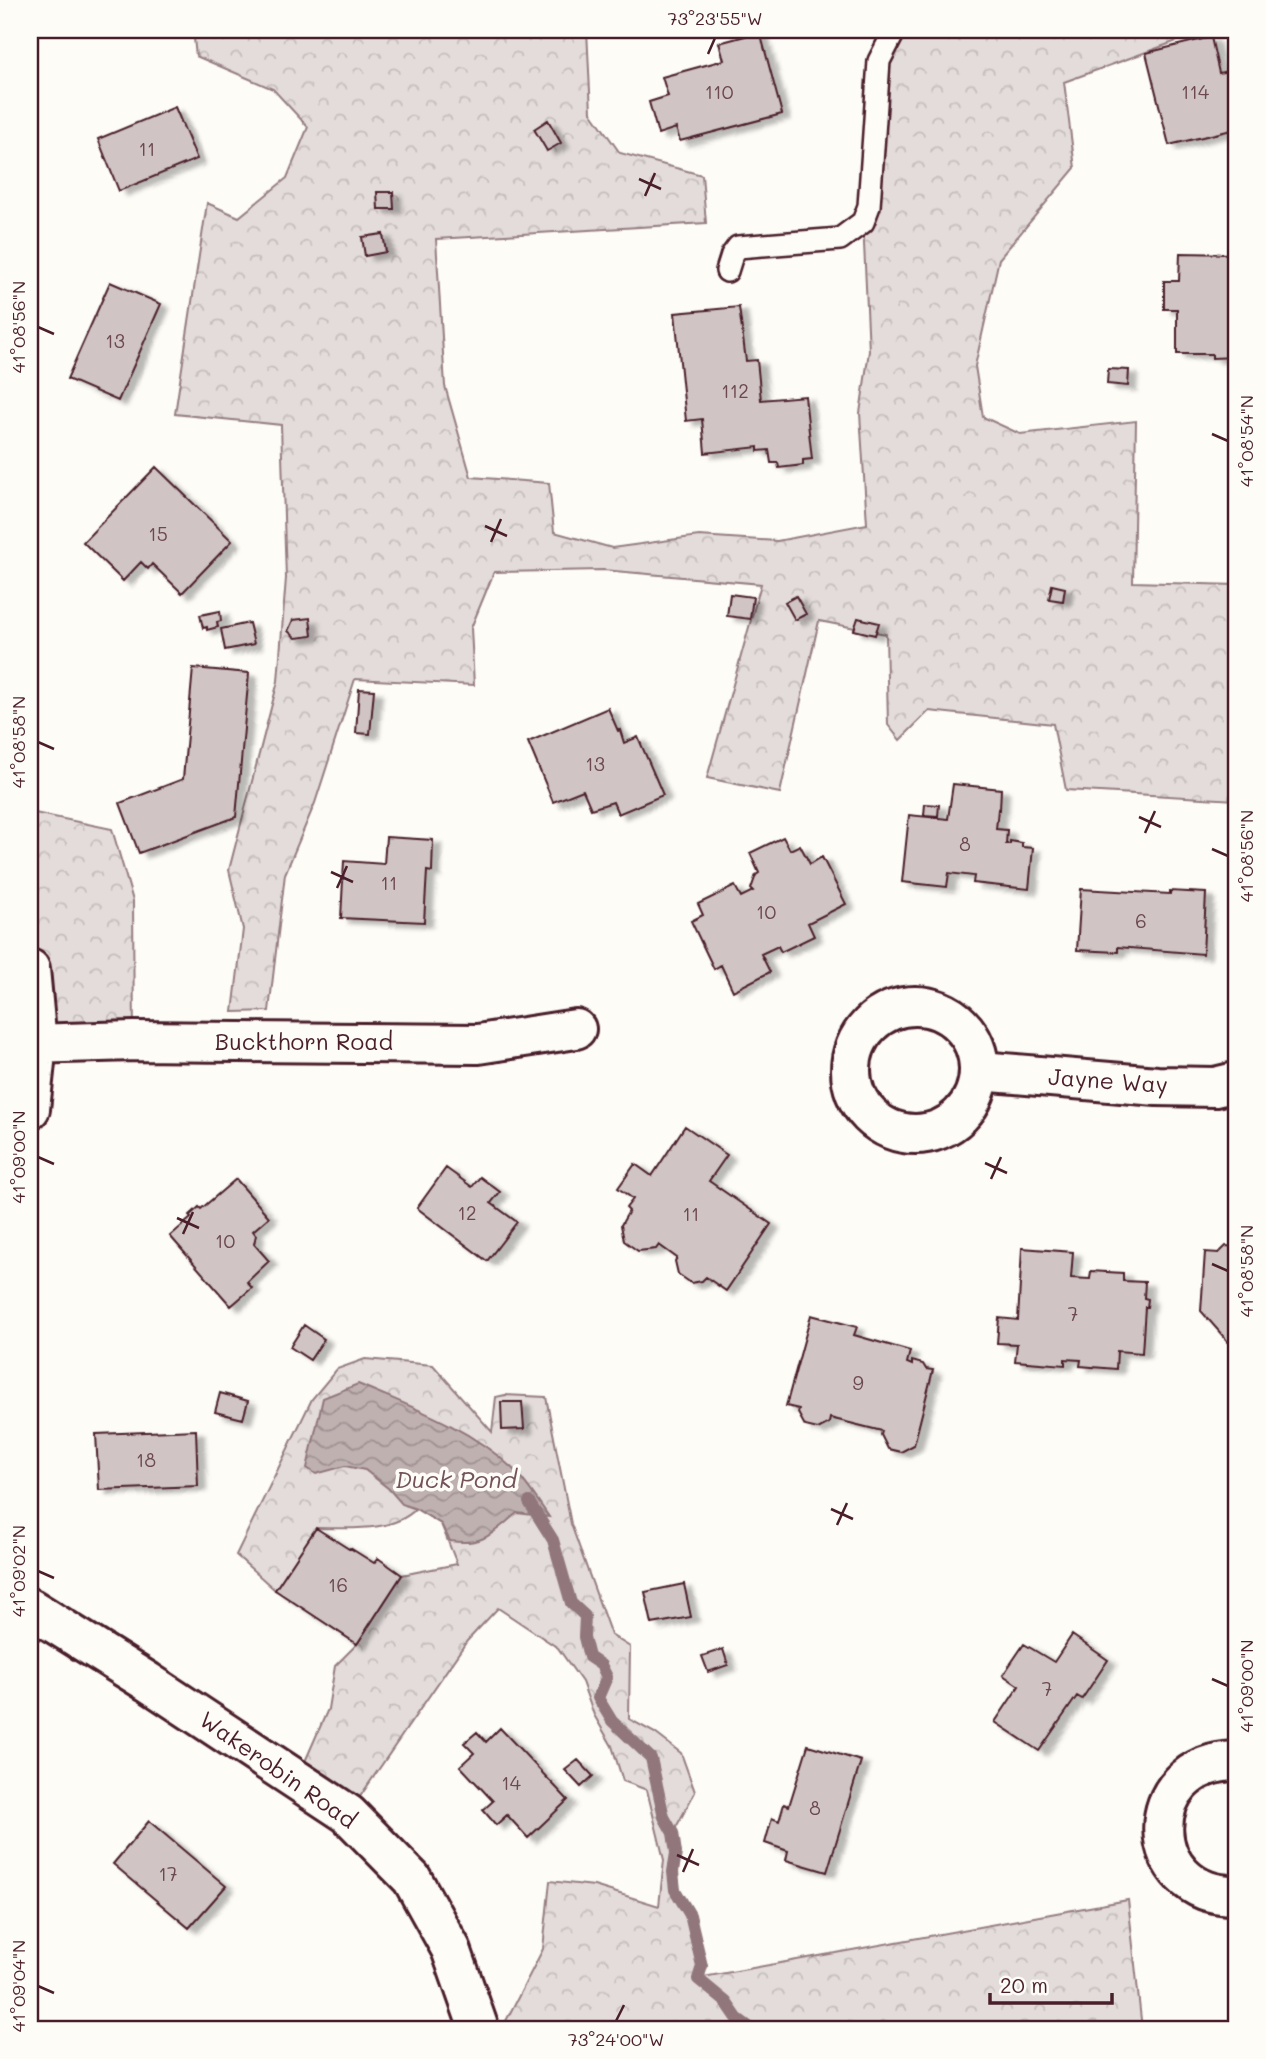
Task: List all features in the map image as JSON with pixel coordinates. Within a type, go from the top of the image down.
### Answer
[{"type":"street","points":[[30,969],[33,1044],[30,1109]]},
{"type":"street","name":"Buckthorn Road","points":[[33,1044],[134,1041],[478,1044],[576,1029]]},
{"type":"street","name":"Jayne Way","points":[[979,1071],[1157,1086],[1215,1087],[1236,1082]]},
{"type":"street","name":"Wakerobin Road","points":[[30,1608],[348,1814],[412,1879],[451,1949],[479,2029]]},
{"type":"street","points":[[1236,1761],[1203,1766],[1188,1775],[1176,1788],[1163,1820],[1168,1854],[1182,1875],[1202,1889],[1236,1895]]},
{"type":"lane","points":[[727,271],[732,255],[738,247],[840,239],[863,222],[869,205],[879,61],[895,30]]},
{"type":"green space","points":[[193,30],[587,30],[591,112],[620,153],[702,175],[706,223],[436,239],[445,386],[471,477],[549,483],[554,532],[612,548],[699,536],[777,541],[867,524],[860,413],[869,351],[863,222],[875,100],[895,30],[1207,30],[1064,82],[1075,168],[999,259],[975,366],[983,417],[1020,434],[1136,421],[1133,582],[1236,585],[1236,800],[1066,790],[1053,724],[929,711],[900,740],[888,725],[886,634],[819,621],[780,793],[707,778],[761,584],[603,570],[494,572],[471,628],[474,685],[355,679],[315,803],[285,874],[269,1011],[233,1012],[243,929],[229,870],[278,681],[286,578],[281,425],[175,414],[207,203],[239,217],[287,178],[308,127],[273,89],[196,56]]},
{"type":"green space","points":[[30,812],[112,829],[133,901],[134,1041],[37,1044],[30,969]]},
{"type":"green space","points":[[365,1359],[433,1365],[492,1432],[496,1397],[546,1397],[571,1524],[611,1635],[630,1647],[629,1719],[655,1733],[681,1753],[695,1792],[673,1833],[676,1853],[673,1872],[675,1890],[690,1915],[702,1966],[698,1978],[1128,1900],[1142,2029],[488,2029],[506,2021],[543,1949],[550,1881],[594,1886],[659,1906],[664,1860],[647,1790],[623,1781],[612,1746],[594,1715],[582,1682],[558,1648],[498,1608],[467,1641],[348,1814],[297,1780],[328,1709],[335,1666],[357,1644],[402,1575],[457,1564],[441,1524],[416,1509],[406,1517],[382,1526],[316,1528],[275,1590],[236,1555],[312,1399],[337,1369]]},
{"type":"water","name":"Duck Pond","points":[[358,1384],[440,1420],[478,1442],[518,1474],[549,1517],[517,1513],[479,1540],[450,1541],[441,1524],[402,1504],[389,1489],[365,1470],[345,1466],[316,1474],[307,1468],[323,1398]]},
{"type":"building","points":[[760,32],[782,114],[680,141],[676,128],[658,134],[649,102],[668,96],[662,77],[724,60],[719,43]]},
{"type":"building","points":[[1211,37],[1219,73],[1236,69],[1236,129],[1169,145],[1146,53]]},
{"type":"building","points":[[175,107],[197,159],[119,191],[98,139]]},
{"type":"building","points":[[548,120],[561,143],[547,151],[534,129]]},
{"type":"building","points":[[377,192],[393,192],[394,209],[378,209]]},
{"type":"building","points":[[383,234],[386,252],[365,256],[362,237]]},
{"type":"building","points":[[1180,253],[1236,254],[1236,357],[1212,358],[1212,354],[1177,354],[1177,309],[1164,309],[1164,281],[1179,281]]},
{"type":"building","points":[[110,282],[161,304],[118,401],[67,379]]},
{"type":"building","points":[[739,307],[746,361],[757,360],[761,400],[805,396],[812,459],[803,460],[803,465],[779,468],[778,463],[771,463],[769,450],[758,451],[758,447],[705,453],[702,419],[686,421],[675,313]]},
{"type":"building","points":[[1108,369],[1129,370],[1128,386],[1107,384]]},
{"type":"building","points":[[156,467],[232,541],[182,593],[152,564],[148,569],[141,562],[123,581],[83,542]]},
{"type":"building","points":[[1052,585],[1065,588],[1063,601],[1049,599]]},
{"type":"building","points":[[730,594],[753,597],[750,619],[727,616]]},
{"type":"building","points":[[796,596],[806,614],[795,620],[785,602]]},
{"type":"building","points":[[220,611],[221,621],[217,622],[218,627],[207,630],[207,627],[203,628],[200,615]]},
{"type":"building","points":[[310,618],[312,636],[296,638],[288,631],[293,620]]},
{"type":"building","points":[[858,618],[879,623],[875,635],[854,630]]},
{"type":"building","points":[[249,623],[254,644],[225,650],[221,629]]},
{"type":"building","points":[[193,668],[249,673],[236,817],[139,853],[120,803],[183,779]]},
{"type":"building","points":[[359,689],[374,690],[370,734],[356,733]]},
{"type":"building","points":[[608,708],[624,743],[638,737],[663,795],[618,814],[613,802],[591,809],[583,790],[553,802],[528,742]]},
{"type":"building","points":[[953,784],[1001,789],[996,829],[1007,830],[1006,844],[1010,844],[1010,841],[1022,843],[1022,847],[1033,848],[1029,889],[973,883],[974,876],[949,873],[947,887],[902,882],[909,815],[948,819]]},
{"type":"building","points":[[925,804],[939,805],[938,816],[924,815]]},
{"type":"building","points":[[386,837],[433,840],[432,872],[427,871],[424,922],[341,918],[344,861],[384,864]]},
{"type":"building","points":[[783,837],[790,850],[800,845],[810,864],[822,857],[846,904],[808,923],[814,936],[781,952],[778,946],[761,954],[770,972],[733,991],[721,965],[714,969],[691,921],[703,915],[698,904],[735,886],[741,897],[753,891],[751,889],[759,873],[750,853]]},
{"type":"building","points":[[1081,889],[1170,894],[1170,891],[1206,893],[1203,954],[1118,947],[1118,952],[1077,950]]},
{"type":"building","points":[[685,1126],[727,1155],[709,1181],[771,1224],[726,1291],[706,1277],[702,1281],[691,1283],[678,1274],[675,1261],[677,1258],[659,1245],[656,1249],[638,1251],[624,1241],[621,1225],[629,1211],[626,1208],[633,1199],[618,1188],[635,1164],[652,1176]]},
{"type":"building","points":[[446,1168],[472,1187],[480,1177],[500,1192],[491,1203],[517,1222],[487,1261],[417,1208]]},
{"type":"building","points":[[236,1179],[269,1217],[253,1231],[256,1235],[254,1244],[269,1261],[247,1282],[252,1288],[231,1306],[170,1236],[191,1218],[189,1216],[199,1207],[201,1209]]},
{"type":"building","points":[[1226,1246],[1236,1247],[1236,1345],[1230,1344],[1201,1311],[1205,1252],[1219,1253]]},
{"type":"building","points":[[1022,1248],[1073,1252],[1071,1278],[1090,1279],[1091,1271],[1123,1273],[1123,1281],[1145,1282],[1144,1298],[1148,1299],[1142,1353],[1117,1351],[1116,1369],[1080,1366],[1081,1360],[1065,1359],[1065,1365],[1015,1361],[1017,1344],[997,1343],[999,1318],[1018,1320]]},
{"type":"building","points":[[811,1315],[857,1327],[854,1335],[910,1351],[907,1363],[912,1365],[912,1361],[933,1370],[914,1445],[901,1452],[888,1449],[881,1435],[882,1431],[830,1418],[829,1423],[818,1429],[805,1426],[798,1413],[799,1409],[786,1406]]},
{"type":"building","points":[[304,1325],[324,1339],[310,1360],[290,1347]]},
{"type":"building","points":[[220,1393],[248,1401],[243,1419],[215,1412]]},
{"type":"building","points":[[501,1402],[522,1402],[524,1429],[502,1430]]},
{"type":"building","points":[[196,1430],[198,1486],[99,1490],[96,1434]]},
{"type":"building","points":[[316,1528],[374,1563],[378,1558],[402,1575],[357,1644],[275,1590]]},
{"type":"building","points":[[684,1584],[691,1617],[652,1624],[645,1592]]},
{"type":"building","points":[[1072,1635],[1108,1660],[1082,1699],[1077,1696],[1039,1751],[995,1722],[1019,1686],[1003,1675],[1024,1644],[1054,1662]]},
{"type":"building","points":[[723,1649],[728,1665],[708,1672],[702,1656]]},
{"type":"building","points":[[500,1728],[568,1800],[528,1838],[507,1815],[496,1825],[483,1810],[493,1801],[460,1766],[474,1753],[464,1743],[477,1732],[486,1742]]},
{"type":"building","points":[[808,1745],[861,1761],[827,1872],[786,1860],[788,1851],[765,1843],[772,1818],[779,1821],[784,1804],[789,1806]]},
{"type":"building","points":[[578,1760],[593,1776],[581,1787],[565,1770]]},
{"type":"building","points":[[149,1821],[226,1886],[189,1928],[113,1864]]},
{"type":"building","points":[[1171,2022],[1172,2029],[1153,2029],[1153,2023]]},
{"type":"waterway","points":[[529,1502],[553,1540],[571,1603],[585,1616],[584,1637],[589,1657],[601,1665],[607,1677],[598,1698],[612,1721],[651,1758],[664,1817],[673,1833],[676,1853],[673,1872],[675,1890],[690,1915],[702,1966],[698,1979],[726,2002],[737,2018],[752,2029]]}]
